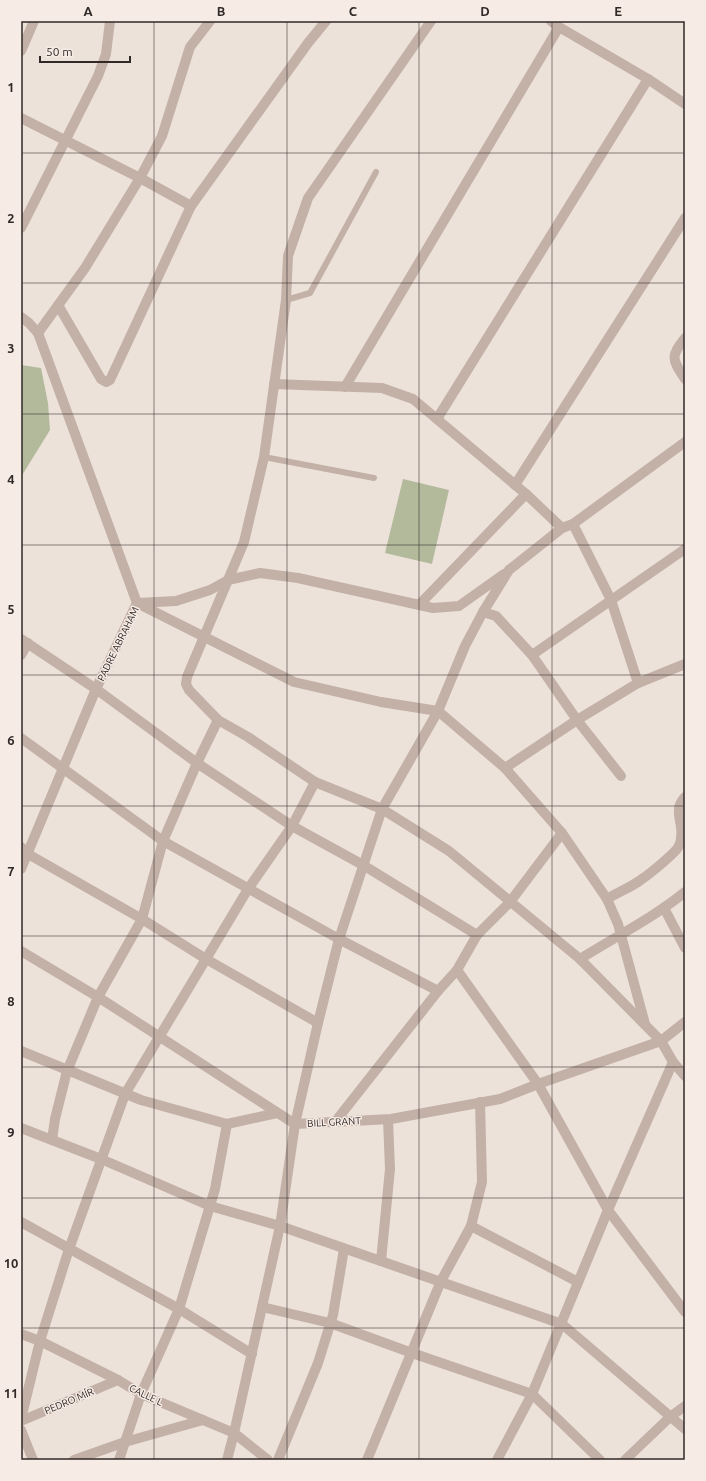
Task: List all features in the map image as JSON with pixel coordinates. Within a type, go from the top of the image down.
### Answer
[{"type":"street","points":[[21,52],[34,21]]},
{"type":"street","points":[[21,228],[101,69],[106,54],[110,21]]},
{"type":"street","points":[[38,333],[85,268],[140,178],[162,136],[190,48],[210,21]]},
{"type":"street","points":[[58,305],[101,379],[106,382],[110,380],[191,206],[308,43],[326,21]]},
{"type":"street","points":[[431,21],[308,198],[288,256],[286,300],[264,457],[244,542],[187,677],[186,684],[189,690],[218,720],[248,737],[315,782],[382,809],[449,851],[580,959],[661,1041],[673,1062],[685,1076]]},
{"type":"street","points":[[551,21],[685,104]]},
{"type":"street","points":[[345,387],[559,27]]},
{"type":"street","points":[[436,419],[648,80]]},
{"type":"street","points":[[21,118],[140,178],[191,206]]},
{"type":"street","points":[[516,485],[685,218]]},
{"type":"street","points":[[21,317],[38,333],[137,603],[294,682],[381,702],[438,711],[505,768],[562,833],[607,898],[621,934],[645,1025]]},
{"type":"street","points":[[685,338],[674,353],[675,363],[685,379]]},
{"type":"street","points":[[274,384],[382,388],[413,400],[516,485],[562,528]]},
{"type":"street","name":"PADRE ABRAHAM","points":[[21,869],[24,851],[63,770],[96,689],[137,603],[176,601],[210,590],[228,580],[260,573],[298,578],[433,608],[459,606],[509,570],[562,528],[573,524],[685,442]]},
{"type":"street","points":[[419,605],[526,494]]},
{"type":"street","points":[[573,524],[610,600],[638,683]]},
{"type":"street","points":[[532,655],[685,549]]},
{"type":"street","points":[[226,1460],[234,1433],[280,1226],[295,1124],[338,938],[382,809],[438,711],[465,646],[483,612],[509,570]]},
{"type":"street","points":[[483,612],[496,616],[532,655],[577,720],[621,776]]},
{"type":"street","points":[[21,655],[25,641],[96,689],[197,763],[292,826],[363,865],[478,935]]},
{"type":"street","points":[[505,768],[577,720],[638,683],[685,664]]},
{"type":"street","points":[[52,1140],[54,1119],[67,1071],[98,997],[142,919],[164,841],[197,763],[218,720]]},
{"type":"street","points":[[21,738],[63,770],[164,841],[248,889],[438,991]]},
{"type":"street","points":[[21,1420],[40,1341],[69,1249],[125,1094],[248,889],[292,826],[315,782]]},
{"type":"street","points":[[607,898],[642,880],[678,848],[682,832],[678,809],[680,802],[685,797]]},
{"type":"street","points":[[335,1122],[438,991],[457,970],[478,935],[510,902],[562,833]]},
{"type":"street","points":[[24,851],[142,919],[206,959],[318,1024]]},
{"type":"street","points":[[580,959],[664,908],[685,892]]},
{"type":"street","points":[[664,908],[685,948]]},
{"type":"street","name":"BILL GRANT","points":[[21,951],[98,997],[295,1124],[388,1120],[500,1099],[538,1084],[661,1041],[685,1022]]},
{"type":"street","points":[[457,970],[538,1084],[608,1210],[685,1312]]},
{"type":"street","points":[[21,1052],[141,1100],[227,1124],[277,1112]]},
{"type":"street","points":[[497,1460],[532,1394],[608,1210],[673,1062]]},
{"type":"street","points":[[367,1460],[441,1281],[471,1226],[482,1182],[480,1102]]},
{"type":"street","points":[[381,1261],[390,1169],[388,1120]]},
{"type":"street","points":[[119,1460],[141,1394],[179,1309],[215,1189],[227,1124]]},
{"type":"street","points":[[21,1128],[210,1206],[280,1226],[562,1324],[685,1429]]},
{"type":"street","points":[[21,1222],[179,1309],[252,1354]]},
{"type":"street","points":[[471,1226],[578,1282]]},
{"type":"street","points":[[278,1460],[318,1363],[333,1315],[344,1249]]},
{"type":"street","points":[[262,1307],[330,1323],[532,1394],[600,1460]]},
{"type":"street","name":"CALLE L","points":[[21,1334],[40,1341],[118,1380],[141,1394],[234,1433],[268,1460]]},
{"type":"street","name":"PEDRO MÍR","points":[[21,1420],[118,1380]]},
{"type":"street","points":[[625,1460],[670,1416],[685,1406]]},
{"type":"street","points":[[74,1460],[125,1442],[203,1420]]},
{"type":"street","points":[[21,1430],[33,1460]]},
{"type":"lane","points":[[286,300],[310,293],[376,172]]},
{"type":"lane","points":[[264,457],[374,478]]},
{"type":"green space","points":[[21,365],[41,368],[48,403],[50,430],[21,477]]},
{"type":"green space","points":[[403,479],[449,490],[432,564],[385,553]]}]
